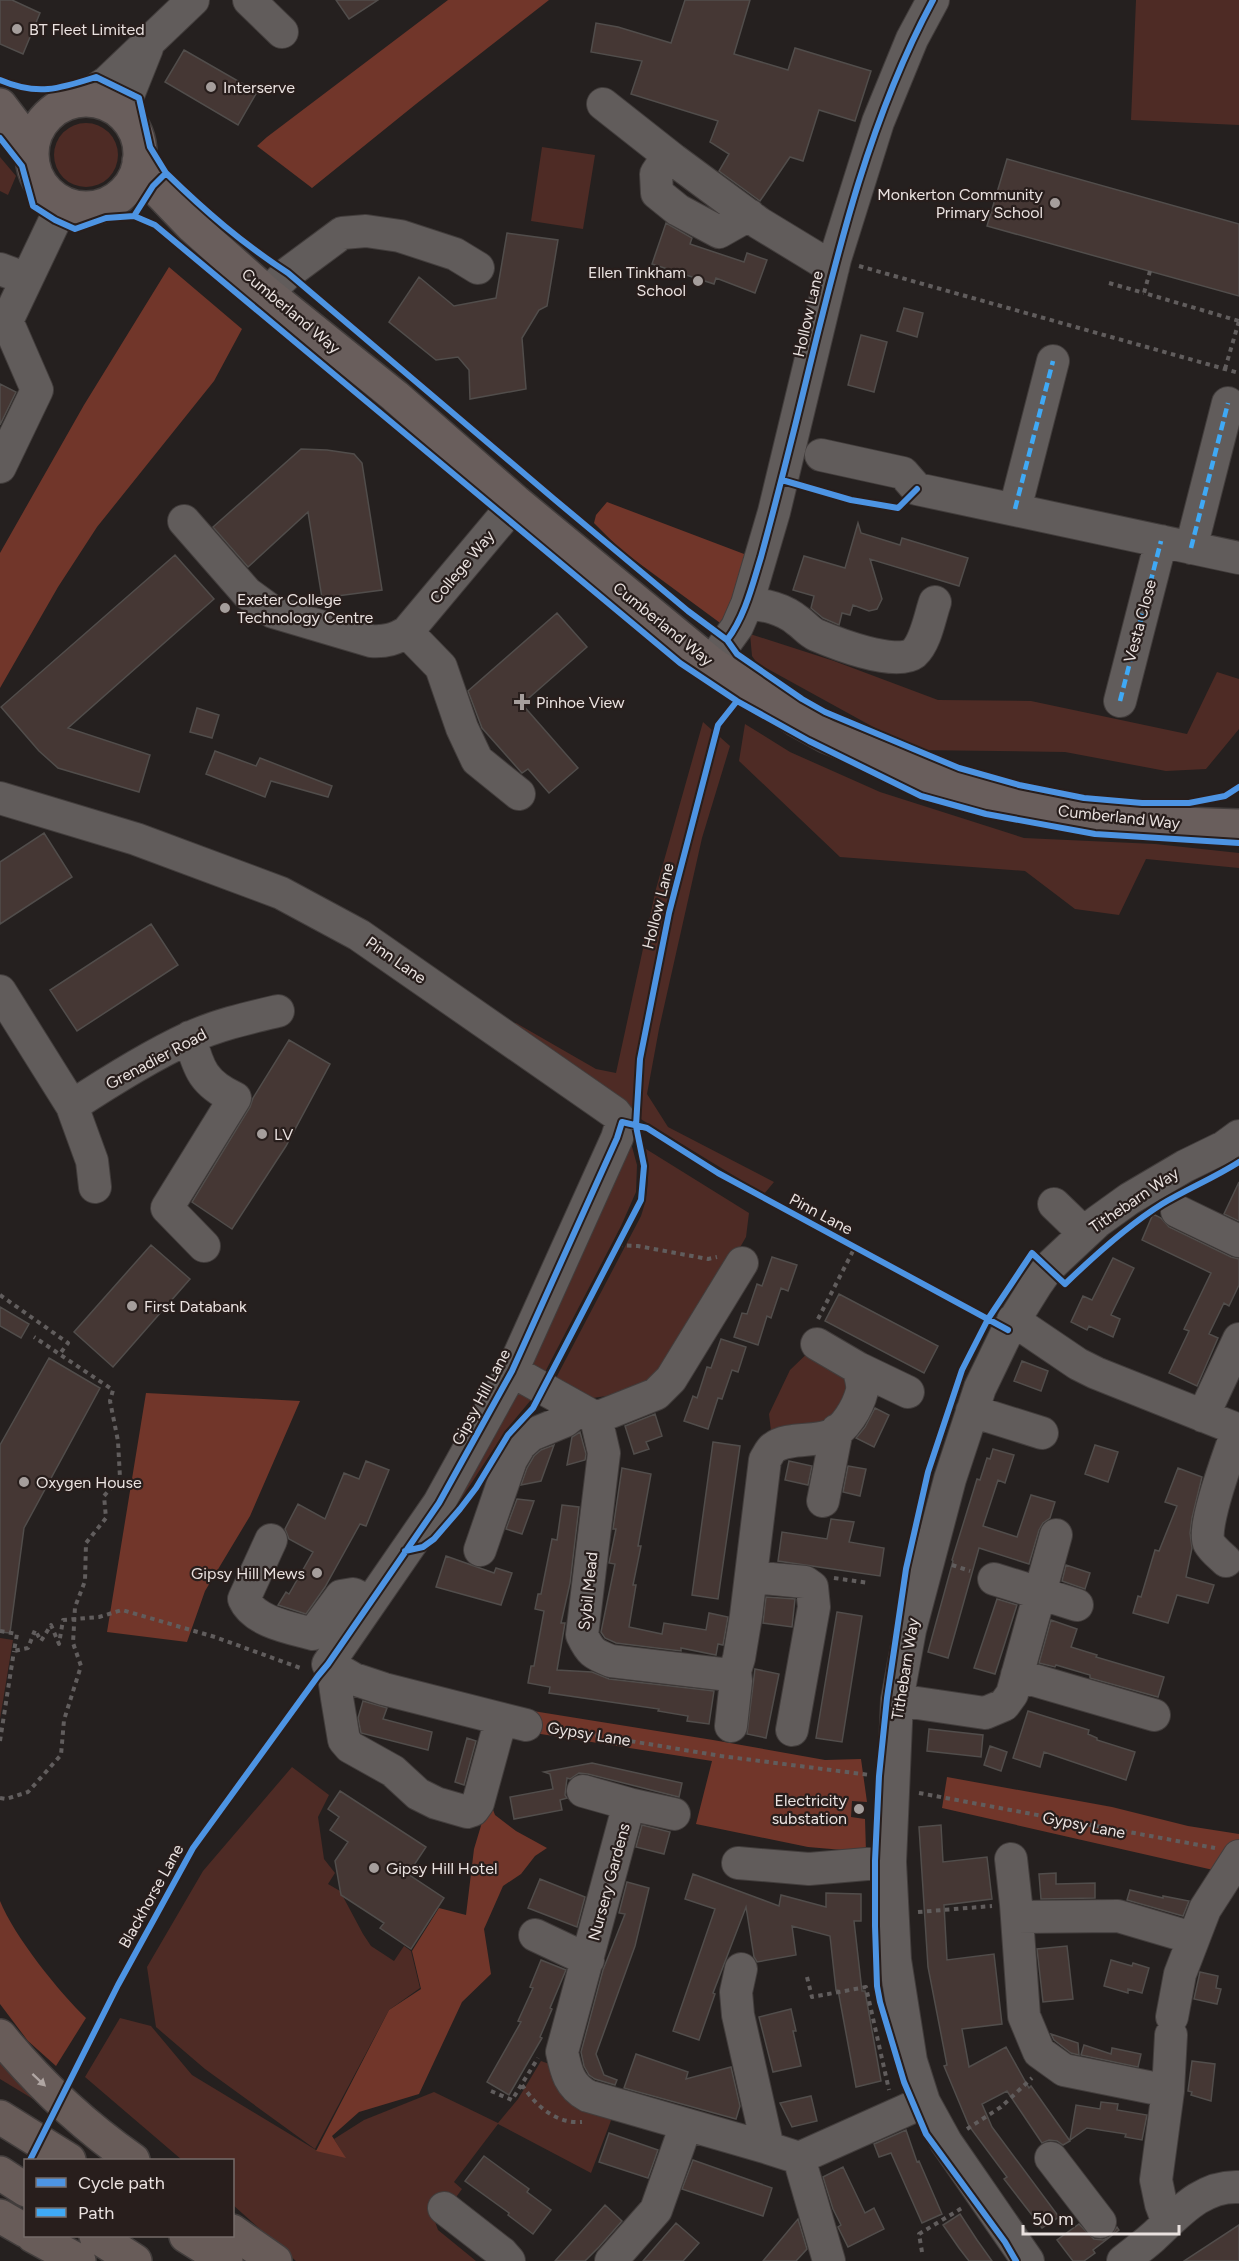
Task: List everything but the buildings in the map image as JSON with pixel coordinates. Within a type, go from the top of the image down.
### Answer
[{"type":"highway","points":[[0,2036],[25,2067],[97,2135],[132,2159]]},
{"type":"highway","points":[[0,2117],[67,2159]]},
{"type":"highway","points":[[0,2173],[24,2189]]},
{"type":"highway","points":[[0,2216],[24,2230]]},
{"type":"highway","points":[[234,2232],[275,2261]]},
{"type":"highway","points":[[37,2237],[79,2261]]},
{"type":"highway","points":[[99,2237],[135,2261]]},
{"type":"highway","points":[[189,2237],[226,2261]]},
{"type":"main road","points":[[0,104],[66,106],[102,103],[121,113],[135,132],[139,143],[139,161],[135,177],[126,191],[114,200],[96,207],[84,208],[66,204],[46,190],[38,178],[33,163],[32,147],[42,122],[66,106]]},
{"type":"main road","points":[[0,104],[32,147]]},
{"type":"main road","name":"Cumberland Way","points":[[139,161],[146,178],[193,227],[267,293],[394,396],[516,502],[711,663],[768,702],[826,736],[923,775],[1016,802],[1073,813],[1179,824],[1236,824]]},
{"type":"main road","name":"Cumberland Way","points":[[114,200],[140,204],[193,227]]},
{"type":"street","points":[[66,106],[107,82],[193,0]]},
{"type":"street","points":[[249,0],[282,32]]},
{"type":"street","name":"Hollow Lane","points":[[711,663],[737,627],[747,604],[777,501],[834,264],[878,122],[912,39],[933,0]]},
{"type":"street","points":[[121,113],[148,44]]},
{"type":"street","points":[[603,104],[748,215],[834,264]]},
{"type":"street","points":[[0,467],[37,390],[3,319],[16,279],[66,204]]},
{"type":"street","points":[[267,293],[288,273],[342,232],[366,231],[400,236],[455,254],[478,268]]},
{"type":"street","points":[[1015,509],[1053,361]]},
{"type":"street","name":"Vesta Close","points":[[1120,701],[1228,403]]},
{"type":"street","points":[[821,455],[903,473],[917,489],[1239,558]]},
{"type":"street","name":"College Way","points":[[407,632],[516,502]]},
{"type":"street","points":[[184,521],[247,592],[273,612],[371,641],[383,642],[396,639],[407,632],[441,667],[462,728],[477,760],[519,794]]},
{"type":"street","points":[[747,604],[765,604],[797,619],[813,634],[824,638],[870,653],[900,657],[914,653],[922,640],[935,602]]},
{"type":"street","name":"Pinn Lane","points":[[0,798],[136,838],[281,894],[359,935],[410,969],[615,1113],[622,1122]]},
{"type":"street","points":[[0,991],[72,1106],[92,1161],[95,1187]]},
{"type":"street","name":"Grenadier Road","points":[[72,1106],[119,1075],[190,1037],[239,1020],[278,1011]]},
{"type":"street","points":[[190,1037],[196,1063],[211,1085],[235,1098],[167,1208],[204,1246]]},
{"type":"street","name":"Gipsy Hill Lane","points":[[328,1670],[370,1602],[439,1503],[512,1371],[617,1138],[622,1122]]},
{"type":"street","name":"Tithebarn Way","points":[[1028,2261],[946,2142],[924,2102],[911,2061],[893,1937],[890,1862],[897,1700],[910,1630],[928,1557],[972,1411],[990,1363],[1014,1320],[1048,1268],[1084,1233],[1128,1199],[1185,1166],[1224,1147],[1239,1136]]},
{"type":"street","points":[[1054,1204],[1084,1233]]},
{"type":"street","points":[[1177,1211],[1239,1241]]},
{"type":"street","points":[[480,1550],[511,1460],[520,1445],[531,1435],[565,1421],[656,1394],[671,1379],[742,1263]]},
{"type":"street","points":[[1014,1320],[1078,1364],[1096,1373],[1239,1430],[1226,1463],[1207,1530],[1209,1543],[1226,1561]]},
{"type":"street","points":[[1203,1416],[1239,1339]]},
{"type":"street","points":[[817,1344],[858,1368],[908,1392]]},
{"type":"street","points":[[731,1726],[735,1671],[751,1577],[765,1460],[773,1448],[796,1441],[829,1436],[844,1425],[854,1410],[862,1390],[858,1368]]},
{"type":"street","points":[[512,1371],[587,1414]]},
{"type":"street","points":[[972,1411],[1043,1432]]},
{"type":"street","name":"Sybil Mead","points":[[587,1414],[604,1453],[582,1635],[589,1650],[611,1661],[721,1674],[735,1671]]},
{"type":"street","points":[[823,1501],[837,1430]]},
{"type":"street","points":[[897,1700],[985,1713],[1004,1705],[1012,1694],[1056,1535]]},
{"type":"street","points":[[271,1540],[244,1599],[255,1614],[313,1634],[341,1596],[353,1594],[370,1602]]},
{"type":"street","points":[[751,1577],[805,1582],[812,1587],[813,1607],[792,1730]]},
{"type":"street","points":[[994,1579],[1077,1605]]},
{"type":"street","points":[[328,1670],[384,1689],[514,1722],[478,1803],[472,1810],[467,1812],[436,1803],[418,1794],[393,1771],[350,1747],[344,1740],[335,1684],[328,1670]]},
{"type":"street","points":[[1017,1675],[1154,1715]]},
{"type":"street","name":"Nursery Gardens","points":[[583,1791],[674,1814]]},
{"type":"street","name":"Nursery Gardens","points":[[564,2064],[562,2052],[629,1804]]},
{"type":"street","points":[[1168,2223],[1155,2180],[1168,2091],[1171,2026],[1180,1974],[1229,1852]]},
{"type":"street","points":[[1011,1859],[1024,2016],[1039,2052],[1064,2070],[1168,2091]]},
{"type":"street","points":[[738,1863],[809,1869],[890,1862]]},
{"type":"street","points":[[1017,1917],[1118,1916],[1179,1934]]},
{"type":"street","name":"Nursery Gardens","points":[[535,1935],[588,1960]]},
{"type":"street","points":[[741,1969],[736,1992],[738,2014],[768,2148]]},
{"type":"street","points":[[564,2064],[568,2076],[578,2091],[617,2105],[799,2158],[924,2102]]},
{"type":"street","points":[[610,2261],[656,2210],[686,2125]]},
{"type":"street","points":[[799,2158],[829,2261]]},
{"type":"street","points":[[1051,2158],[1115,2245],[1168,2223],[1196,2198],[1212,2191],[1239,2187]]},
{"type":"street","points":[[444,2208],[509,2261]]},
{"type":"path","points":[[834,264],[1239,374]]},
{"type":"path","points":[[1143,293],[1150,271]]},
{"type":"path","points":[[1109,284],[1239,321],[1226,369]]},
{"type":"path","points":[[613,1254],[622,1237]]},
{"type":"path","points":[[618,1245],[638,1246],[708,1259],[727,1255],[742,1263]]},
{"type":"path","points":[[817,1344],[809,1335],[855,1247]]},
{"type":"path","points":[[0,1295],[68,1344],[59,1355]]},
{"type":"path","points":[[0,1798],[6,1799],[28,1792],[61,1755],[64,1720],[81,1666],[73,1643],[75,1607],[85,1581],[86,1543],[106,1518],[104,1496],[120,1478],[118,1441],[110,1401],[113,1390],[34,1338]]},
{"type":"path","points":[[928,1557],[994,1579]]},
{"type":"path","points":[[832,1578],[869,1583]]},
{"type":"path","points":[[14,1651],[28,1648],[35,1630],[41,1641],[51,1624],[59,1644],[63,1620],[75,1620],[122,1610],[328,1670]]},
{"type":"path","points":[[0,1631],[17,1634],[0,1740]]},
{"type":"path","points":[[954,1909],[987,1906]]},
{"type":"path","points":[[807,1977],[812,1996],[866,1987],[895,2114]]},
{"type":"path","points":[[491,2091],[512,2100],[540,2055],[564,2064]]},
{"type":"path","points":[[946,2142],[1001,2107],[1022,2088]]},
{"type":"path","points":[[922,2252],[919,2234],[984,2195]]},
{"type":"shaded area","points":[[448,0],[549,0],[312,188],[257,146],[267,137]]},
{"type":"shaded area","points":[[1136,0],[1239,0],[1239,125],[1131,120]]},
{"type":"shaded area","points":[[86,123],[104,129],[112,137],[118,155],[112,173],[104,181],[86,187],[68,181],[60,173],[54,155],[60,137],[68,129]]},
{"type":"shaded area","points":[[542,147],[595,155],[583,229],[531,221]]},
{"type":"shaded area","points":[[0,157],[16,176],[8,195],[0,191]]},
{"type":"shaded area","points":[[169,267],[242,329],[214,381],[97,527],[58,587],[0,688],[0,553],[84,405]]},
{"type":"shaded area","points":[[607,502],[752,557],[727,628],[621,550],[594,523],[596,515]]},
{"type":"shaded area","points":[[750,634],[834,661],[938,700],[1031,701],[1187,734],[1217,672],[1239,679],[1239,729],[1206,769],[1166,771],[1065,752],[915,750],[757,663],[752,656]]},
{"type":"shaded area","points":[[703,722],[730,746],[702,838],[659,1029],[647,1094],[668,1127],[774,1182],[764,1194],[588,1087],[503,1025],[516,1023],[596,1069],[616,1073],[656,889]]},
{"type":"shaded area","points":[[745,724],[790,752],[880,792],[1024,838],[1155,844],[1239,853],[1239,868],[1146,859],[1119,915],[1075,909],[1025,871],[840,857],[739,761]]},
{"type":"shaded area","points":[[631,1143],[637,1165],[636,1192],[621,1226],[543,1376],[531,1366]]},
{"type":"shaded area","points":[[646,1149],[749,1213],[746,1237],[701,1315],[652,1389],[593,1398],[556,1378],[641,1216],[648,1183]]},
{"type":"shaded area","points":[[817,1344],[858,1368],[854,1410],[773,1448],[769,1414],[790,1370]]},
{"type":"shaded area","points":[[526,1390],[535,1395],[506,1430],[461,1499],[440,1523],[516,1394]]},
{"type":"shaded area","points":[[146,1393],[300,1401],[250,1516],[205,1591],[187,1642],[107,1632]]},
{"type":"shaded area","points":[[0,1638],[13,1640],[0,1719]]},
{"type":"shaded area","points":[[533,1711],[825,1760],[861,1759],[867,1802],[852,1801],[851,1817],[865,1819],[866,1852],[808,1847],[696,1824],[712,1761],[528,1732]]},
{"type":"shaded area","points":[[292,1767],[329,1795],[318,1817],[324,1859],[335,1873],[328,1884],[340,1891],[371,1946],[394,1961],[404,1946],[411,1951],[420,1988],[389,2010],[315,2149],[205,2069],[156,2027],[147,1967],[203,1871]]},
{"type":"shaded area","points":[[947,1777],[1112,1807],[1188,1826],[1239,1834],[1239,1849],[1222,1872],[942,1808]]},
{"type":"shaded area","points":[[489,1799],[495,1815],[516,1831],[547,1848],[535,1856],[521,1874],[503,1886],[484,1929],[491,1974],[462,2002],[419,2094],[359,2112],[332,2136],[346,2158],[316,2151],[389,2010],[421,1989],[412,1951],[439,1908],[466,1915],[474,1849]]},
{"type":"shaded area","points":[[0,1901],[38,1963],[86,2018],[56,2066],[28,2041],[0,2004]]},
{"type":"shaded area","points":[[120,2018],[151,2026],[192,2075],[316,2150],[345,2157],[334,2139],[364,2120],[434,2092],[498,2123],[518,2099],[541,2061],[558,2067],[615,2110],[591,2173],[498,2124],[454,2182],[462,2189],[454,2200],[432,2213],[438,2230],[476,2261],[296,2261],[234,2206],[234,2159],[181,2159],[85,2077]]},
{"type":"shaded area","points":[[0,2057],[34,2091],[33,2099],[0,2079]]},
{"type":"marked path","points":[[1015,509],[1053,361]]},
{"type":"marked path","points":[[1191,548],[1228,403]]},
{"type":"marked path","points":[[1120,701],[1161,541]]},
{"type":"cycle path","points":[[727,640],[743,611],[761,557],[836,262],[868,155],[908,50],[933,0]]},
{"type":"cycle path","points":[[0,80],[25,88],[48,89],[96,77],[139,98],[150,147],[166,173]]},
{"type":"cycle path","points":[[0,138],[22,166],[33,206],[75,229],[106,218],[134,216],[153,186],[166,173],[225,226],[288,273],[554,499],[688,611],[727,640],[737,654],[802,699],[825,712],[959,768],[1019,785],[1084,798],[1142,803],[1189,803],[1225,796],[1239,787]]},
{"type":"cycle path","points":[[134,216],[155,225],[680,663],[737,701],[809,741],[921,796],[986,814],[1095,834],[1239,843]]},
{"type":"cycle path","points":[[782,480],[851,500],[898,508],[917,489]]},
{"type":"cycle path","points":[[405,1551],[423,1547],[434,1539],[476,1488],[508,1435],[533,1408],[641,1200],[644,1166],[636,1126],[640,1059],[669,913],[718,725],[737,701]]},
{"type":"cycle path","name":"Blackhorse Lane","points":[[31,2159],[118,1985],[193,1848],[328,1664],[439,1503],[512,1371],[617,1138],[622,1122],[647,1128],[718,1173],[1008,1330]]},
{"type":"cycle path","points":[[1016,2261],[1005,2242],[926,2134],[904,2082],[877,1986],[875,1861],[879,1776],[887,1698],[906,1569],[928,1472],[962,1370],[988,1319],[1032,1253],[1065,1284],[1136,1222],[1171,1199],[1239,1162]]},
{"type":"place","name":"BT Fleet Limited","points":[[17,29]]},
{"type":"place","name":"Interserve","points":[[211,87]]},
{"type":"place","name":"Monkerton Community Primary School","points":[[1055,203]]},
{"type":"place","name":"Ellen Tinkham School","points":[[698,281]]},
{"type":"place","name":"Exeter College Technology Centre","points":[[225,608]]},
{"type":"place","name":"Pinhoe View","points":[[522,702]]},
{"type":"place","name":"LV","points":[[262,1134]]},
{"type":"place","name":"First Databank","points":[[132,1306]]},
{"type":"place","name":"Oxygen House","points":[[24,1482]]},
{"type":"place","name":"Gipsy Hill Mews","points":[[317,1573]]},
{"type":"place","name":"Electricity substation","points":[[859,1809]]},
{"type":"place","name":"Gipsy Hill Hotel","points":[[374,1868]]}]
